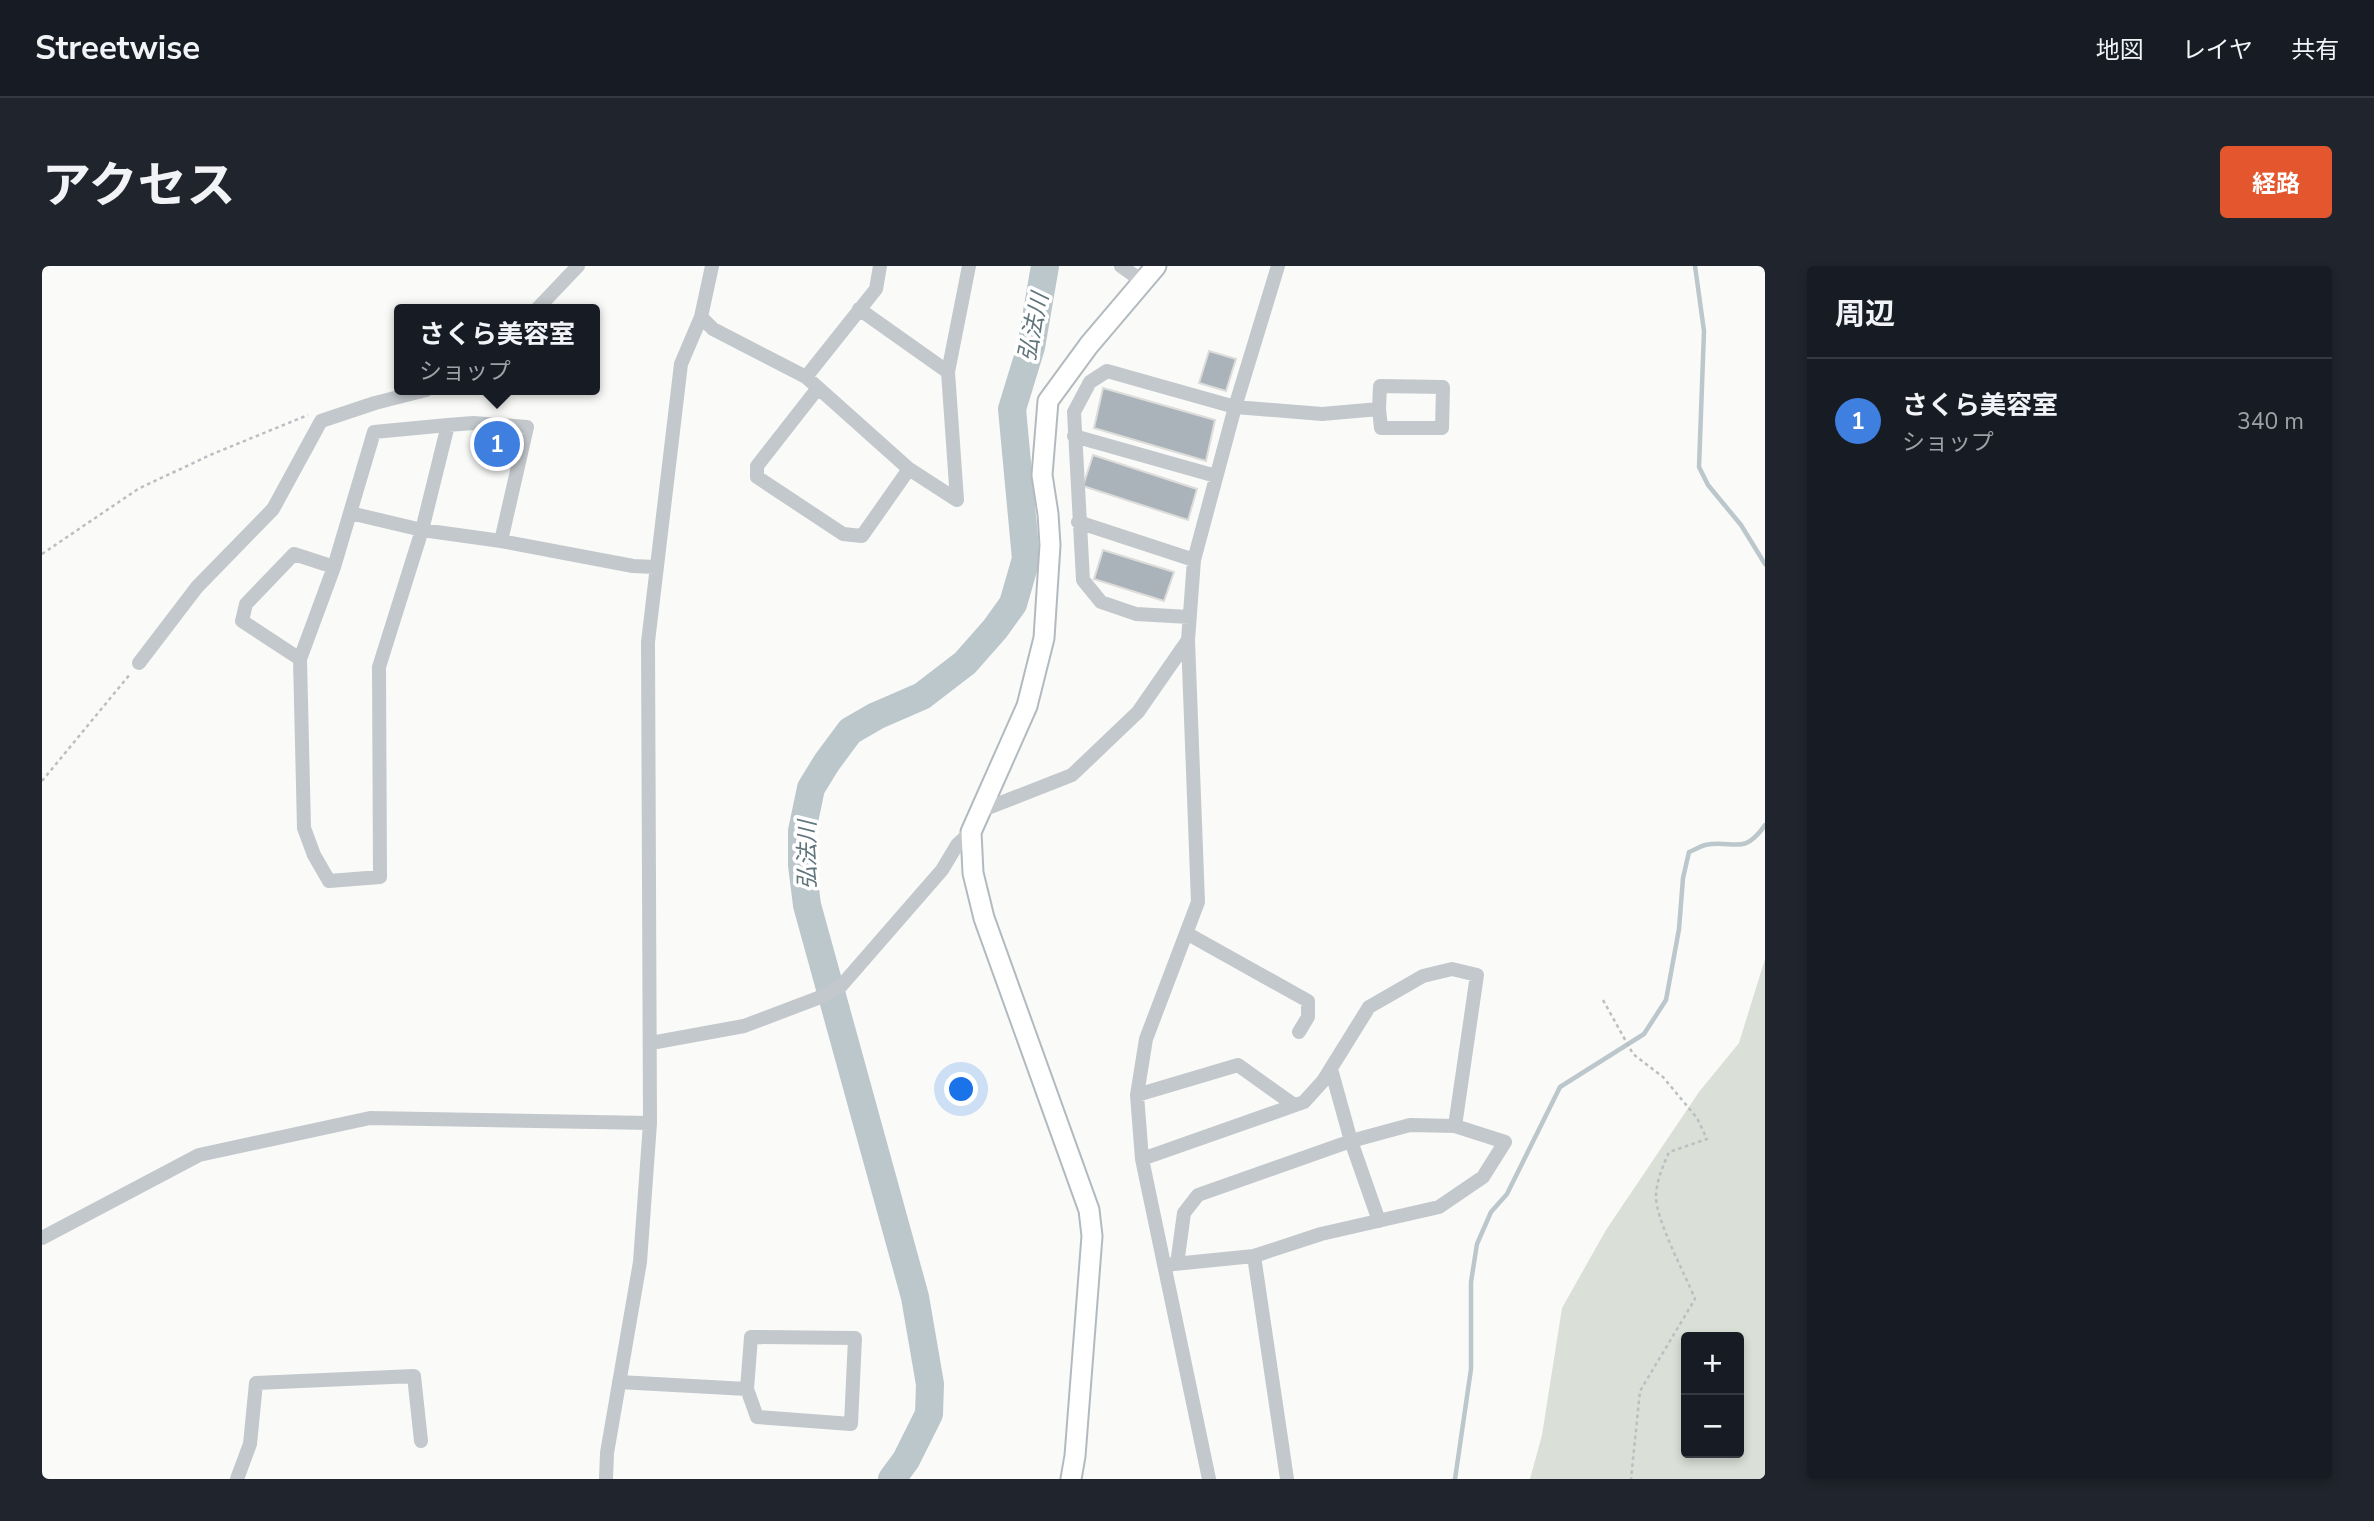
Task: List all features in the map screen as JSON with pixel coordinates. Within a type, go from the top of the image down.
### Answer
[{"type":"street","points":[[542,304],[578,266]]},
{"type":"street","points":[[606,1479],[607,1453],[640,1262],[650,1123],[648,642],[681,363],[701,317],[712,266]]},
{"type":"street","points":[[806,377],[876,289],[880,266]]},
{"type":"street","points":[[701,317],[713,328],[806,377],[909,469],[957,500],[948,372],[969,266]]},
{"type":"street","points":[[1121,266],[1142,281]]},
{"type":"street","points":[[651,1043],[744,1026],[818,998],[841,986],[942,870],[957,845],[971,832],[1027,706],[1044,638],[1050,545],[1042,475],[1048,401],[1089,345],[1156,266]]},
{"type":"street","points":[[1209,1479],[1171,1264],[1142,1159],[1137,1096],[1146,1039],[1198,902],[1188,640],[1194,561],[1235,407],[1278,266]]},
{"type":"street","points":[[859,309],[948,372]]},
{"type":"street","points":[[1189,617],[1136,614],[1101,602],[1083,580],[1074,412],[1090,382],[1107,371],[1235,407],[1322,414],[1379,409]]},
{"type":"street","points":[[1380,386],[1443,387],[1442,428],[1381,428],[1379,409],[1380,386]]},
{"type":"street","points":[[818,388],[757,466],[757,477],[843,534],[862,536],[909,469]]},
{"type":"street","points":[[139,663],[197,587],[273,509],[321,421],[374,402],[404,395]]},
{"type":"street","points":[[447,425],[422,530],[379,667],[380,877],[329,881],[310,846],[304,828],[300,659],[334,566],[374,432],[447,425],[473,423],[527,427],[501,541]]},
{"type":"street","points":[[1074,436],[1216,476]]},
{"type":"street","points":[[350,513],[422,530],[501,541],[633,566],[655,566]]},
{"type":"street","points":[[1078,522],[1194,561]]},
{"type":"street","points":[[300,659],[242,621],[246,604],[295,554],[334,566]]},
{"type":"street","points":[[981,811],[1072,775],[1138,712],[1188,640]]},
{"type":"street","points":[[971,832],[973,873],[984,918],[1090,1210],[1092,1236],[1071,1479]]},
{"type":"street","points":[[1188,934],[1308,1002],[1308,1017],[1299,1032]]},
{"type":"street","points":[[1142,1159],[1304,1102],[1331,1069],[1369,1007],[1423,976],[1452,969],[1477,975],[1455,1126]]},
{"type":"street","points":[[1137,1096],[1238,1065],[1294,1105]]},
{"type":"street","points":[[1331,1069],[1351,1141],[1378,1220]]},
{"type":"street","points":[[42,1238],[200,1155],[370,1118],[650,1123]]},
{"type":"street","points":[[1410,1125],[1455,1126],[1505,1142],[1483,1177],[1439,1207],[1321,1234],[1254,1256],[1171,1264],[1184,1213],[1198,1195],[1351,1141],[1410,1125]]},
{"type":"street","points":[[1254,1256],[1287,1479]]},
{"type":"street","points":[[751,1337],[855,1338],[851,1424],[757,1417],[747,1389],[751,1337]]},
{"type":"street","points":[[237,1479],[250,1444],[256,1383],[414,1376],[421,1441]]},
{"type":"street","points":[[619,1382],[747,1389]]},
{"type":"path","points":[[42,554],[138,489],[210,455],[307,415],[321,421]]},
{"type":"path","points":[[42,781],[139,663]]},
{"type":"path","points":[[1603,1000],[1633,1054],[1664,1077],[1697,1118],[1707,1139],[1669,1152],[1660,1173],[1656,1197],[1662,1220],[1695,1299],[1640,1391],[1631,1479]]},
{"type":"shaded area","points":[[1765,959],[1765,1479],[1530,1479],[1542,1435],[1562,1308],[1606,1230],[1699,1092],[1739,1043]]},
{"type":"building","points":[[1209,351],[1236,359],[1226,391],[1199,383]]},
{"type":"building","points":[[1103,388],[1215,420],[1206,461],[1094,428]]},
{"type":"building","points":[[1093,455],[1197,489],[1188,520],[1083,486]]},
{"type":"building","points":[[1103,550],[1174,572],[1164,601],[1094,579]]},
{"type":"waterway","name":"弘法川","points":[[892,1479],[906,1460],[929,1414],[930,1384],[915,1297],[807,905],[802,865],[802,831],[811,788],[850,731],[876,716],[922,696],[965,663],[1013,604],[1026,559],[1012,409],[1031,347],[1045,266]]},
{"type":"waterway","points":[[1695,266],[1704,331],[1699,467],[1708,485],[1741,525],[1765,564]]},
{"type":"waterway","points":[[1455,1479],[1471,1369],[1471,1282],[1477,1244],[1491,1212],[1507,1194],[1560,1087],[1644,1034],[1666,1000],[1689,852],[1705,845],[1744,844],[1765,825]]},
{"type":"place","name":"さくら美容室","points":[[497,444]]}]
